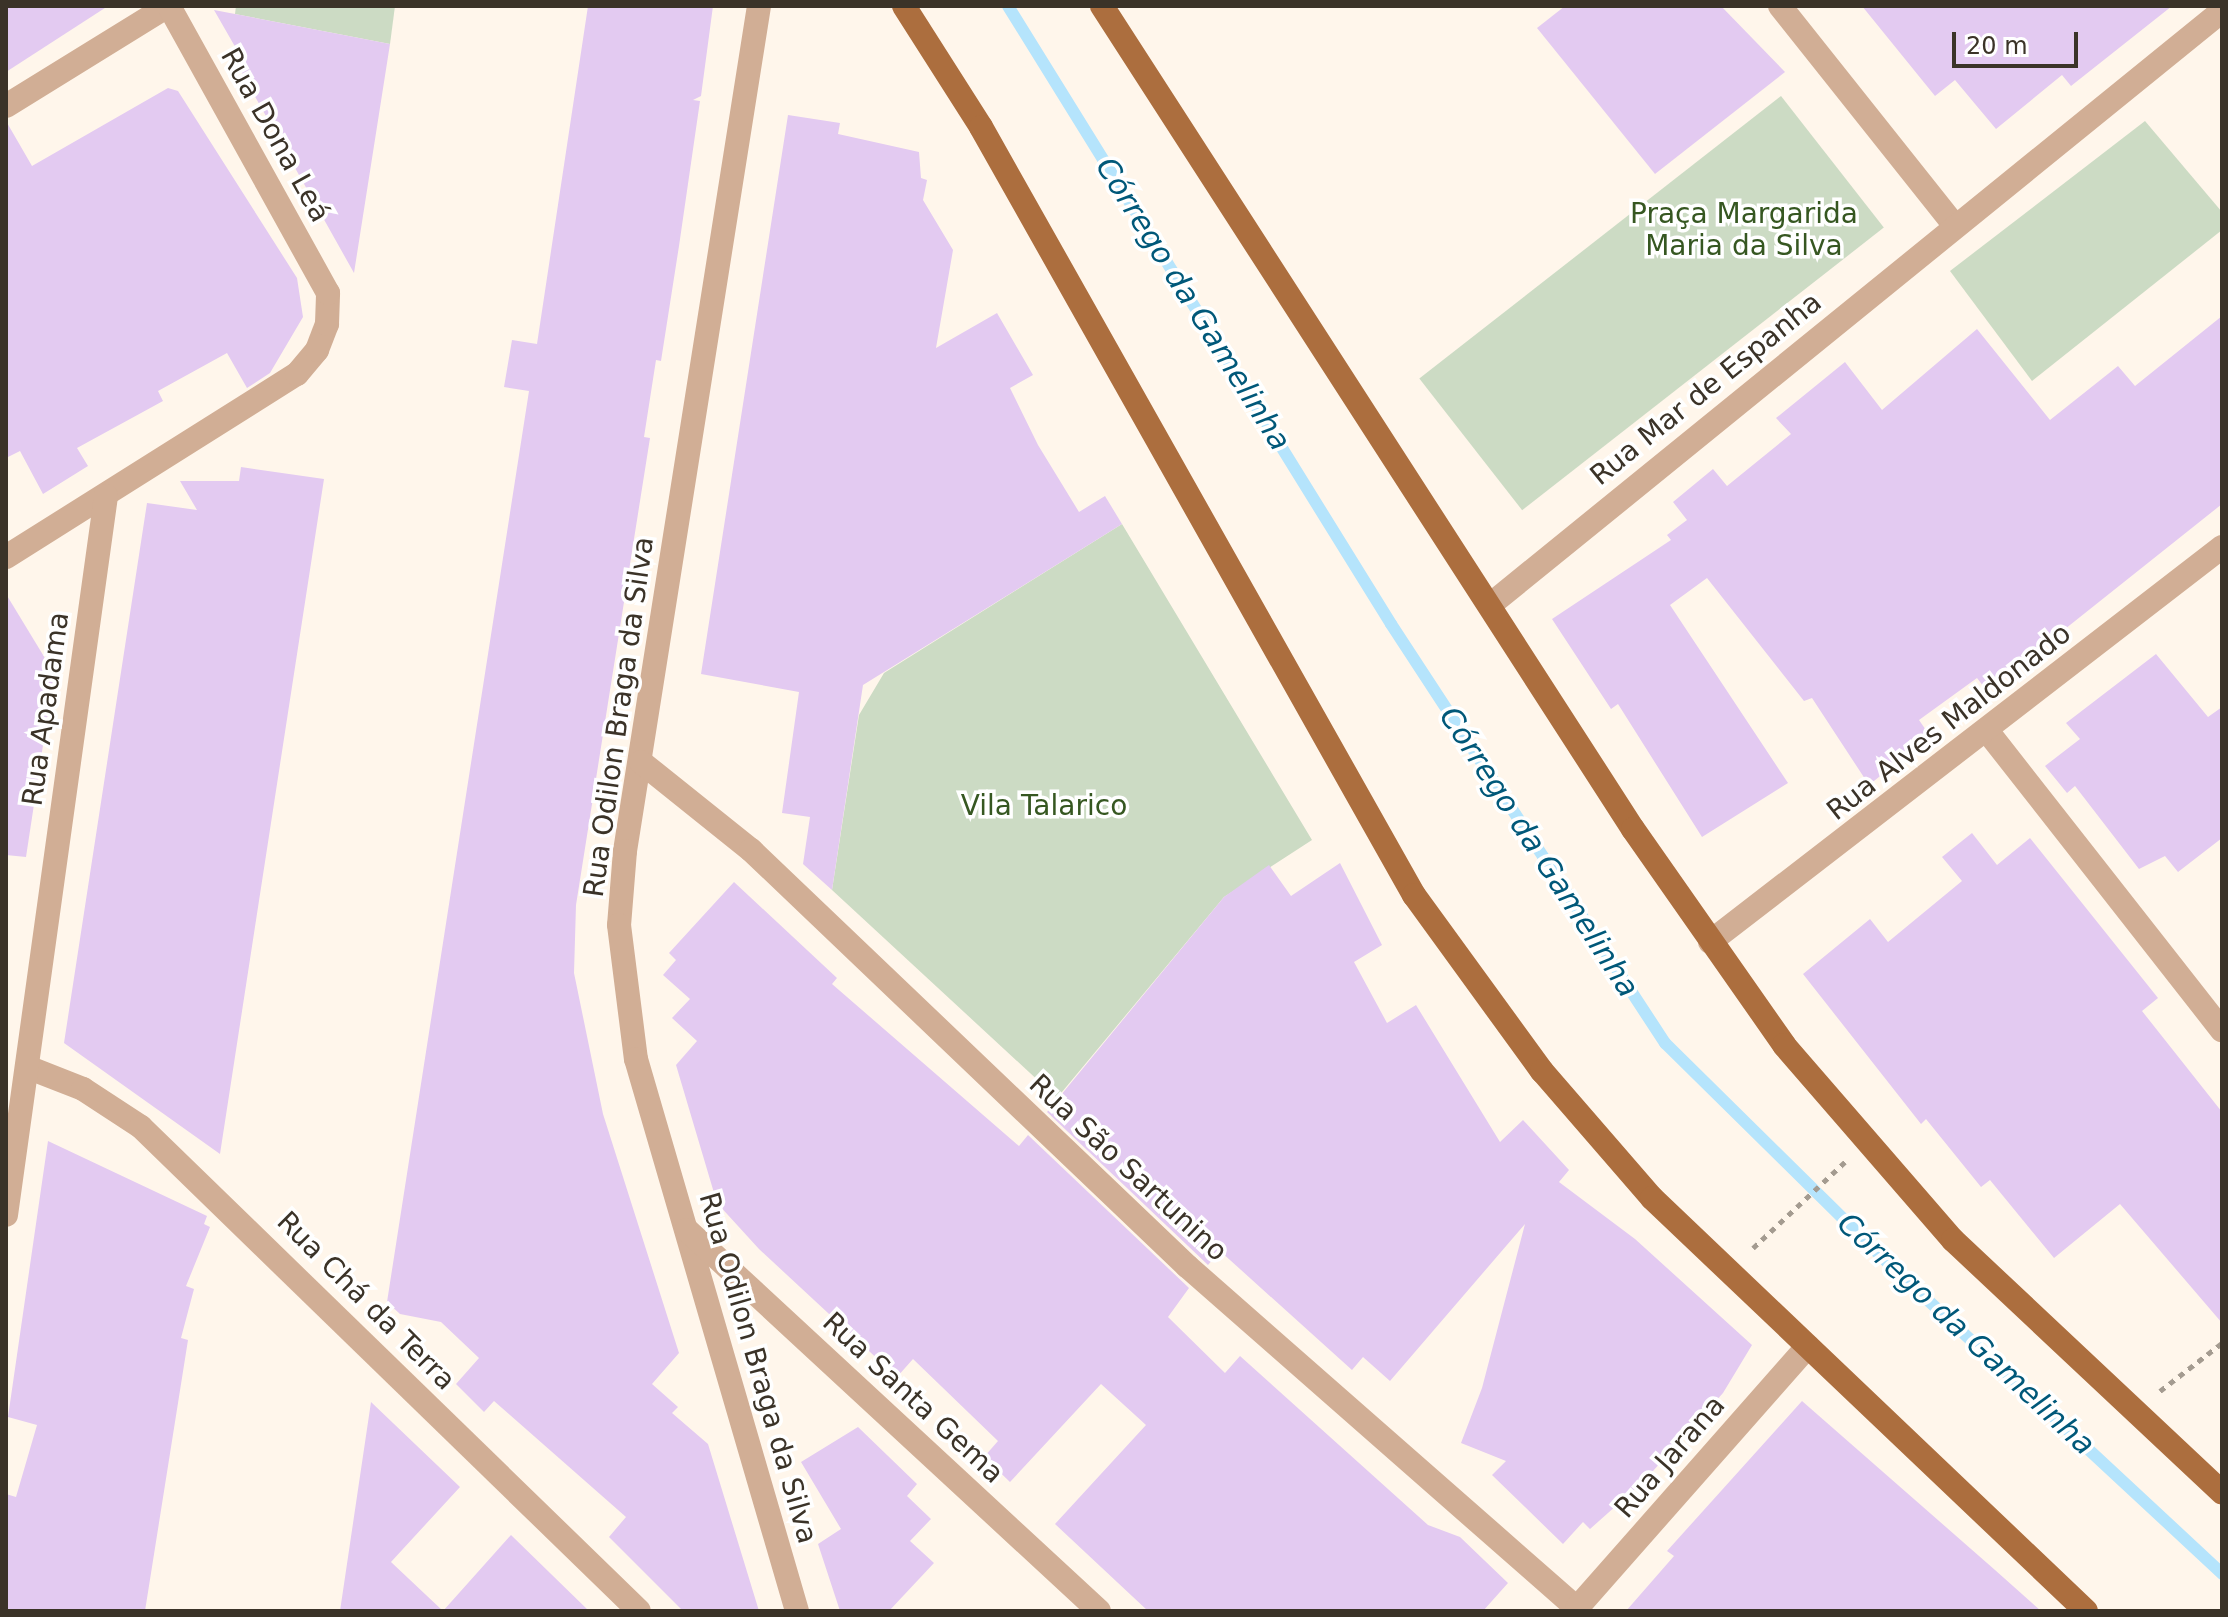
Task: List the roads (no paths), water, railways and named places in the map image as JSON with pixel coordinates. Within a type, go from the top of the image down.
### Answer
[{"type":"main road","points":[[904,6],[981,127],[1414,895],[1542,1071],[1652,1198],[2086,1611]]},
{"type":"main road","points":[[1102,6],[1710,942],[1784,1045],[1875,1155],[2038,1327],[2222,1493]]},
{"type":"street","points":[[6,106],[168,6]]},
{"type":"street","name":"Rua Dona Leá","points":[[106,496],[297,374],[317,350],[328,293],[168,6]]},
{"type":"street","name":"Rua Odilon Braga da Silva","points":[[759,6],[641,762],[619,925],[625,994],[636,1059],[797,1611]]},
{"type":"street","points":[[1780,6],[1954,225]]},
{"type":"street","name":"Rua Mar de Espanha","points":[[1490,605],[1954,225],[2222,11]]},
{"type":"street","points":[[6,557],[106,496]]},
{"type":"street","name":"Rua Apadama","points":[[6,1215],[106,496]]},
{"type":"street","name":"Rua Alves Maldonado","points":[[1710,942],[1988,732],[2222,547]]},
{"type":"street","points":[[1988,732],[2222,1030]]},
{"type":"street","name":"Rua São Sartunino","points":[[641,762],[751,850],[1187,1266],[1579,1610]]},
{"type":"street","name":"Rua Chá da Terra","points":[[27,1067],[83,1089],[141,1127],[639,1611]]},
{"type":"street","name":"Rua Santa Gema","points":[[687,1230],[1099,1611]]},
{"type":"street","name":"Rua Jarana","points":[[1579,1610],[1808,1346]]},
{"type":"waterway","name":"Córrego da Gamelinha","points":[[1008,6],[1391,624],[1665,1043],[1890,1265],[2222,1574]]},
{"type":"park label","name":"Praça Margarida Maria da Silva","points":[[1744,230]]},
{"type":"park label","name":"Vila Talarico","points":[[1044,806]]}]
